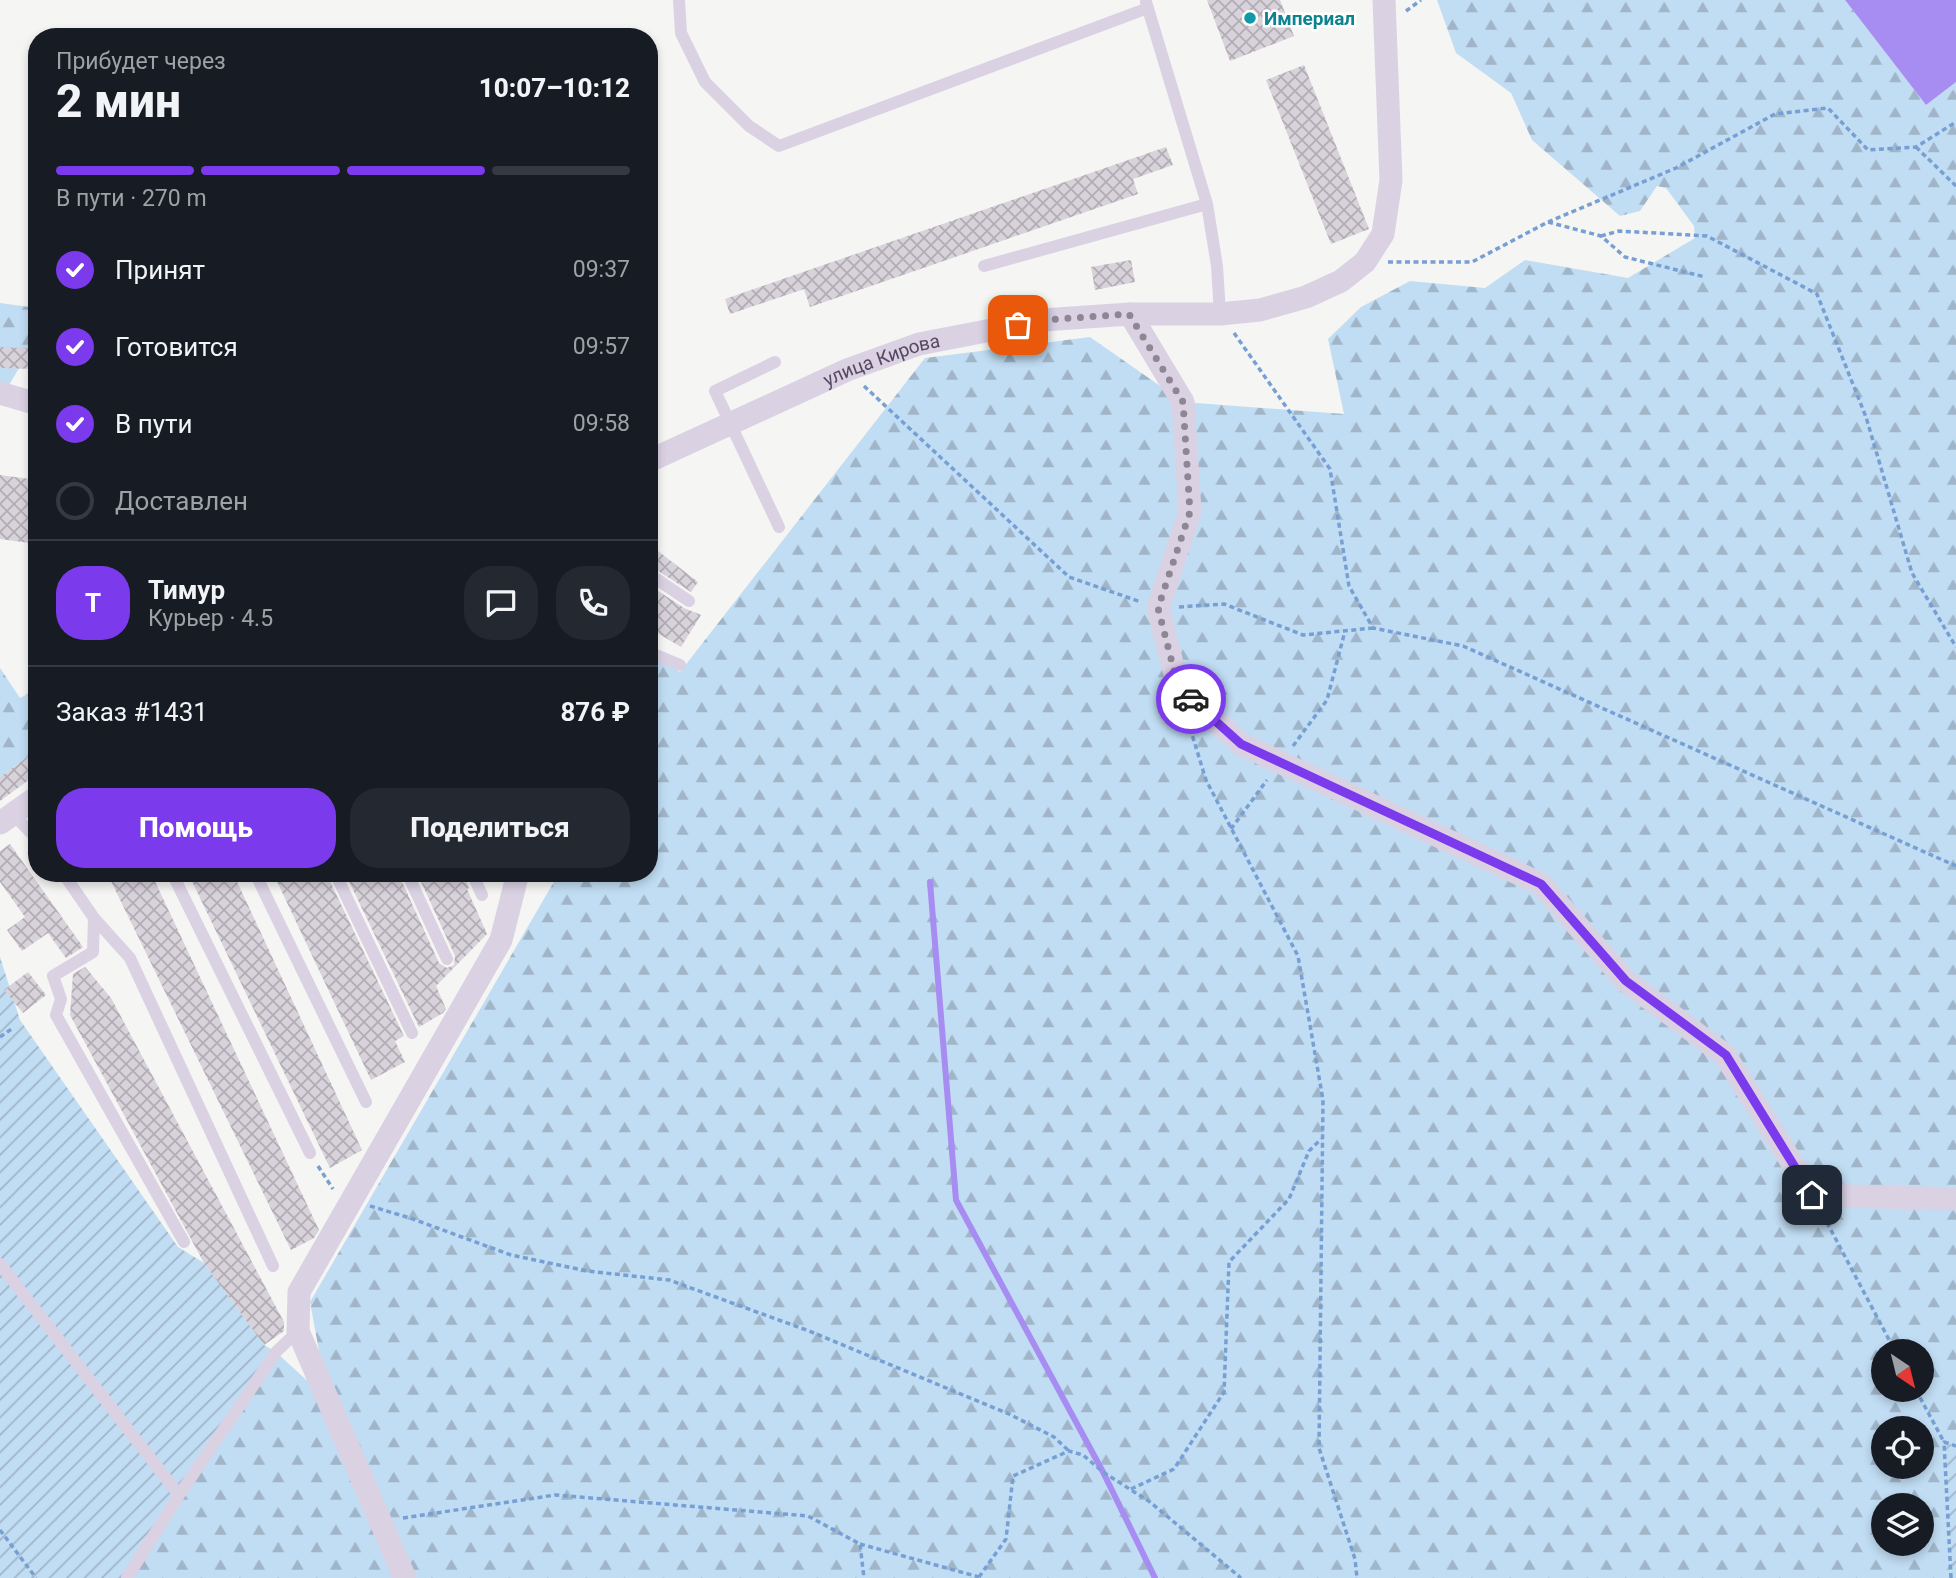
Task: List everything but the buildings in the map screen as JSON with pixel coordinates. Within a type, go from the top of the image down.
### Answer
[{"type":"street","points":[[1365,262],[1383,234],[1391,180],[1384,0]]},
{"type":"street","name":"улица Кирова","points":[[658,457],[847,370],[919,344],[1044,320],[1129,314],[1220,314],[1260,310],[1306,298],[1341,281],[1365,262]]},
{"type":"street","points":[[1129,314],[1183,402],[1190,512],[1158,608],[1178,686],[1241,744],[1541,884],[1626,981],[1726,1055],[1812,1195],[1956,1199]]},
{"type":"street","points":[[0,393],[28,401]]},
{"type":"street","points":[[6,818],[28,803]]},
{"type":"street","points":[[405,1578],[298,1331],[299,1292],[501,940],[516,882]]},
{"type":"lane","points":[[679,0],[681,33],[705,82],[748,126],[779,146],[1147,4],[1207,204],[1217,267],[1220,314]]},
{"type":"lane","points":[[984,266],[1207,204]]},
{"type":"lane","points":[[775,362],[715,391],[779,527]]},
{"type":"lane","points":[[658,579],[689,601]]},
{"type":"lane","points":[[658,656],[680,665]]},
{"type":"lane","points":[[6,818],[28,833]]},
{"type":"lane","points":[[69,882],[94,918],[130,958],[273,1266]]},
{"type":"lane","points":[[176,882],[310,1153]]},
{"type":"lane","points":[[258,882],[366,1102]]},
{"type":"lane","points":[[339,882],[412,1033]]},
{"type":"lane","points":[[411,882],[447,959]]},
{"type":"lane","points":[[476,882],[482,895]]},
{"type":"lane","points":[[94,918],[93,952],[53,976],[61,999],[56,1015],[184,1242]]},
{"type":"lane","points":[[0,1264],[179,1495]]},
{"type":"lane","points":[[127,1578],[179,1495],[276,1352],[298,1331]]},
{"type":"path","points":[[1365,262],[1472,262],[1548,222],[1676,168],[1775,114],[1828,108],[1868,150],[1916,147],[1956,122]]},
{"type":"path","points":[[1916,147],[1956,186]]},
{"type":"path","points":[[1548,222],[1601,236],[1625,257],[1705,277]]},
{"type":"path","points":[[1601,236],[1619,231],[1707,236],[1817,294],[1866,417],[1912,573],[1956,647]]},
{"type":"path","points":[[1220,314],[1330,469],[1349,586],[1373,628]]},
{"type":"path","points":[[847,370],[1069,576],[1158,608],[1224,604],[1303,635],[1373,628],[1463,646],[1956,866]]},
{"type":"path","points":[[1231,829],[1327,700],[1345,631]]},
{"type":"path","points":[[1188,721],[1206,780],[1298,956],[1323,1100],[1319,1448],[1355,1559],[1357,1578]]},
{"type":"path","points":[[0,1037],[13,1028]]},
{"type":"path","points":[[1131,1489],[1174,1469],[1224,1392],[1229,1262],[1289,1199],[1309,1151],[1322,1138]]},
{"type":"path","points":[[310,1153],[339,1197],[410,1218],[510,1255],[587,1271],[669,1280],[809,1331],[1009,1414],[1054,1437],[1069,1451],[1083,1455],[1103,1472],[1150,1502],[1241,1578]]},
{"type":"path","points":[[1812,1195],[1889,1339]]},
{"type":"path","points":[[1922,1402],[1944,1442],[1951,1578]]},
{"type":"path","points":[[1944,1442],[1956,1446]]},
{"type":"path","points":[[380,1521],[555,1495],[808,1516],[860,1544],[979,1578],[1006,1539],[1013,1476],[1069,1451]]},
{"type":"path","points":[[0,1531],[36,1578]]},
{"type":"path","points":[[860,1544],[864,1578]]},
{"type":"green space","points":[[1437,0],[1845,0],[1926,105],[1956,82],[1956,1446],[1944,1443],[1951,1578],[127,1578],[276,1352],[328,1400],[310,1302],[554,882],[658,882],[658,660],[680,672],[925,358],[1090,337],[1183,402],[1344,414],[1328,339],[1361,307],[1410,281],[1485,288],[1525,260],[1628,278],[1695,238],[1694,226],[1666,188],[1657,186],[1640,211],[1620,216],[1532,140],[1511,93],[1456,53]]},
{"type":"green space","points":[[0,303],[28,307],[28,353],[0,400]]},
{"type":"green space","points":[[0,668],[20,698],[28,694],[28,757],[0,777]]},
{"type":"green space","points":[[0,957],[20,1020],[178,1247],[204,1263],[264,1345],[276,1352],[127,1578],[0,1578]]},
{"type":"green space","points":[[1944,1442],[1956,1446],[1956,1578],[1951,1578]]},
{"type":"shaded area","points":[[1845,0],[1956,0],[1956,82],[1926,105]]},
{"type":"waterway","points":[[930,882],[956,1200],[1103,1472],[1155,1578]]},
{"type":"way so far","points":[[1018,325],[1044,320],[1129,314],[1183,402],[1190,512],[1158,608],[1178,686],[1191,699]]},
{"type":"place","name":"Империал","points":[[1250,18]]},
{"type":"route","points":[[1191,699],[1241,744],[1541,884],[1626,981],[1726,1055],[1812,1195]]}]
